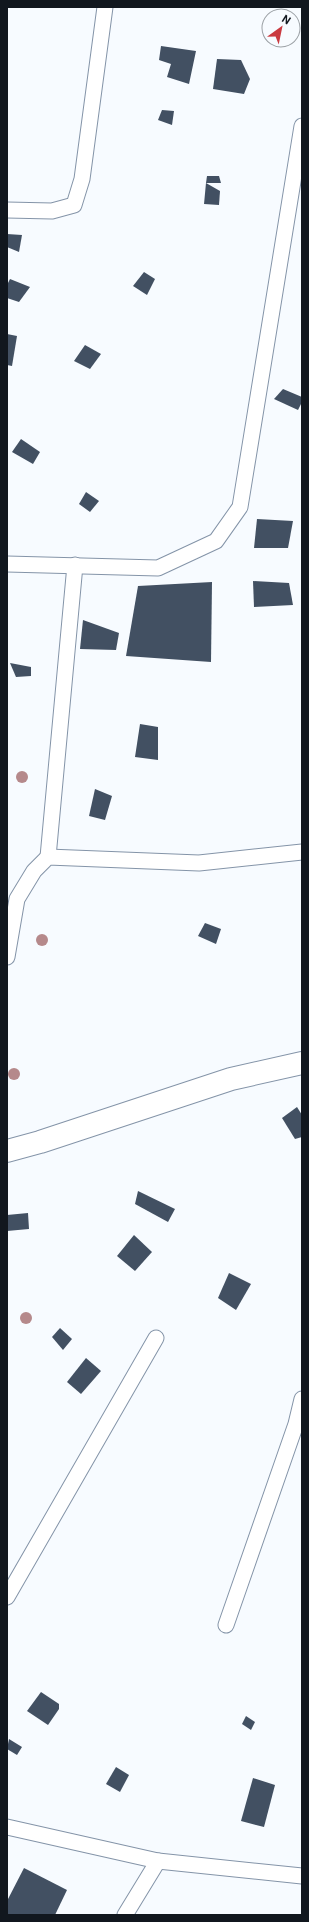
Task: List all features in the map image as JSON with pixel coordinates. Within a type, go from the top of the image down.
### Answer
[{"type":"street","points":[[7,1151],[40,1142],[231,1079],[302,1063]]},
{"type":"lane","points":[[7,210],[52,211],[74,205],[82,179],[106,7]]},
{"type":"lane","points":[[7,564],[158,568],[216,541],[240,507],[302,126]]},
{"type":"lane","points":[[7,957],[17,899],[34,871],[48,857],[75,565]]},
{"type":"lane","points":[[48,857],[199,863],[302,852]]},
{"type":"lane","points":[[7,1597],[156,1338]]},
{"type":"lane","points":[[226,1625],[296,1424],[302,1399]]},
{"type":"lane","points":[[7,1827],[158,1861],[302,1876]]},
{"type":"lane","points":[[125,1915],[158,1861]]},
{"type":"building","points":[[161,46],[196,51],[189,84],[167,77],[171,64],[159,60]]},
{"type":"building","points":[[217,59],[241,60],[250,79],[244,94],[213,89]]},
{"type":"building","points":[[162,110],[174,111],[172,125],[158,120]]},
{"type":"building","points":[[207,176],[219,176],[221,183],[206,183]]},
{"type":"building","points":[[206,183],[220,191],[219,205],[204,204]]},
{"type":"building","points":[[7,234],[22,235],[19,252],[7,247]]},
{"type":"building","points":[[144,272],[155,279],[147,295],[133,286]]},
{"type":"building","points":[[10,279],[30,287],[19,302],[7,298],[7,285]]},
{"type":"building","points":[[7,334],[17,336],[12,366],[7,365]]},
{"type":"building","points":[[85,345],[101,354],[90,369],[74,361]]},
{"type":"building","points":[[283,389],[302,397],[302,402],[298,410],[274,399]]},
{"type":"building","points":[[21,439],[40,452],[33,464],[12,452]]},
{"type":"building","points":[[86,492],[99,501],[90,512],[79,504]]},
{"type":"building","points":[[257,519],[293,521],[288,548],[254,548]]},
{"type":"building","points":[[253,581],[289,583],[293,605],[254,607]]},
{"type":"building","points":[[212,582],[211,662],[126,656],[138,586]]},
{"type":"building","points":[[83,620],[119,633],[116,650],[80,649]]},
{"type":"building","points":[[10,663],[31,667],[31,676],[16,677]]},
{"type":"building","points":[[140,724],[158,727],[158,760],[135,757]]},
{"type":"building","points":[[95,789],[112,796],[105,820],[89,816]]},
{"type":"building","points":[[205,923],[221,929],[216,944],[198,936]]},
{"type":"building","points":[[297,1107],[302,1115],[302,1137],[295,1139],[282,1118]]},
{"type":"building","points":[[138,1191],[175,1209],[168,1222],[135,1204]]},
{"type":"building","points":[[28,1213],[29,1229],[7,1231],[7,1215]]},
{"type":"building","points":[[134,1235],[152,1252],[135,1271],[117,1256]]},
{"type":"building","points":[[229,1273],[251,1284],[236,1310],[218,1298]]},
{"type":"building","points":[[60,1328],[72,1339],[63,1350],[52,1337]]},
{"type":"building","points":[[86,1358],[101,1371],[81,1394],[67,1382]]},
{"type":"building","points":[[41,1692],[59,1704],[59,1709],[48,1725],[27,1711]]},
{"type":"building","points":[[246,1716],[255,1722],[251,1730],[242,1724]]},
{"type":"building","points":[[9,1739],[22,1747],[17,1755],[7,1749]]},
{"type":"building","points":[[116,1767],[129,1775],[120,1792],[106,1784]]},
{"type":"building","points":[[253,1778],[275,1785],[264,1827],[241,1821]]},
{"type":"building","points":[[24,1868],[67,1890],[55,1915],[7,1915],[7,1901]]}]
